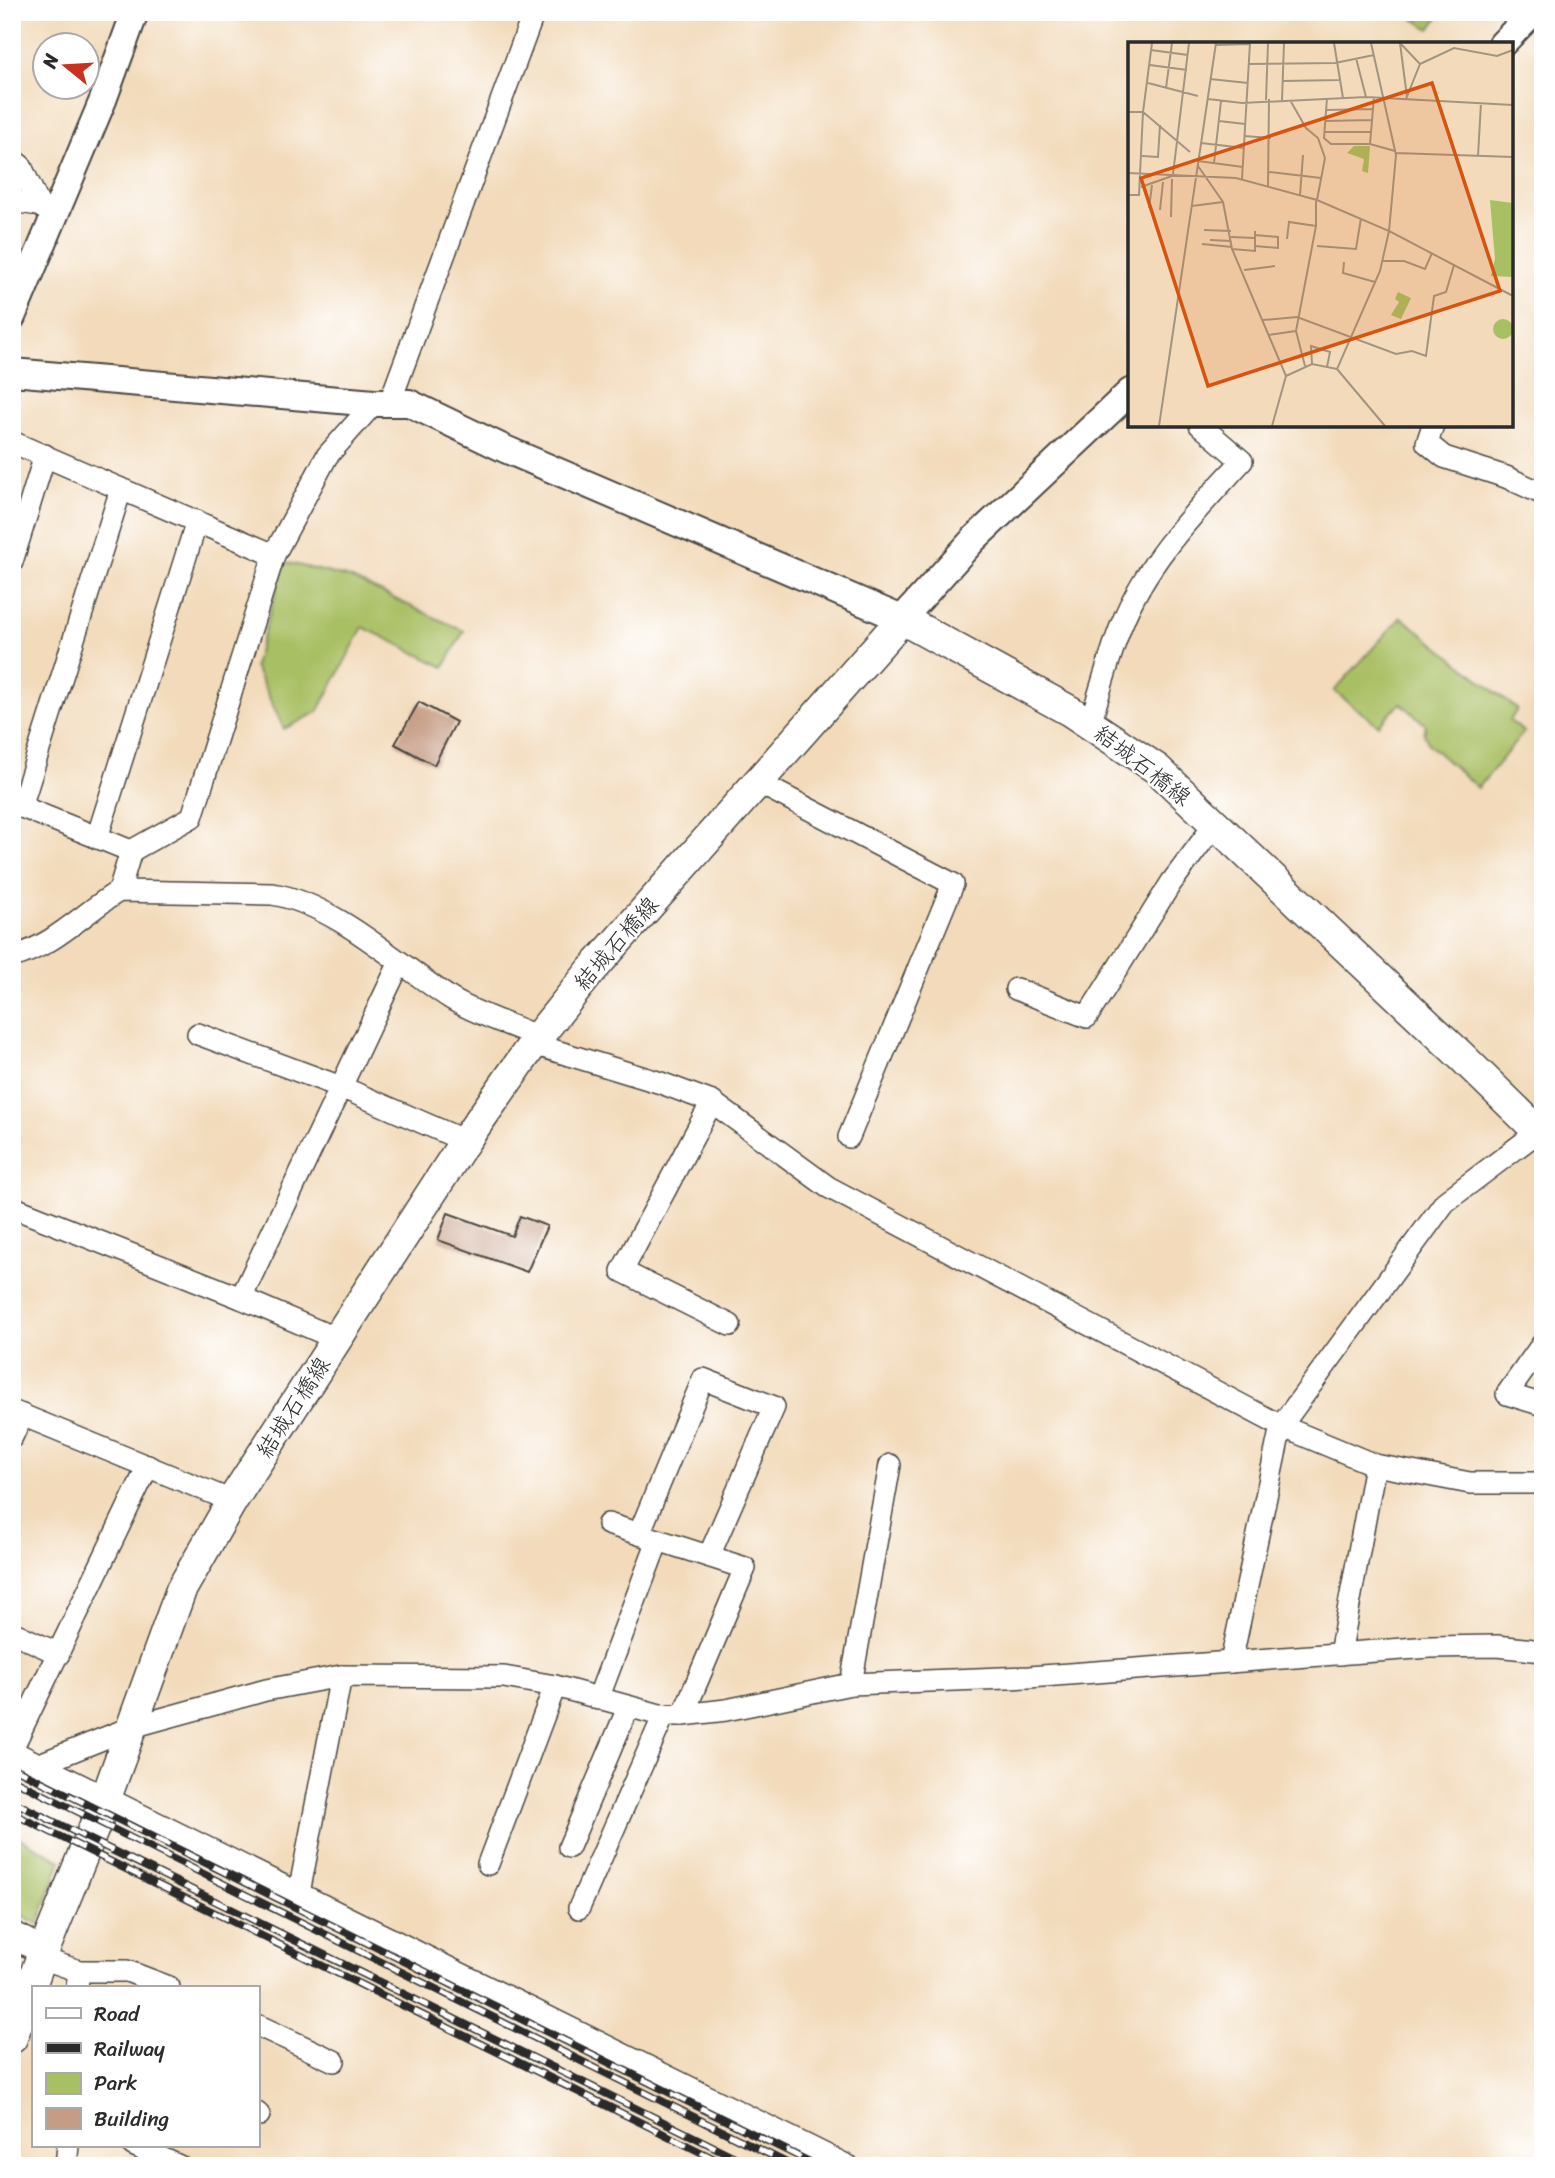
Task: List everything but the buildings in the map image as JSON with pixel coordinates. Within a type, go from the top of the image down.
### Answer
[{"type":"main road","name":"結城石橋線","points":[[12,2038],[42,1955],[106,1798],[181,1590],[232,1501],[465,1141],[536,1040],[591,971],[902,619],[1007,675],[1090,724],[1157,769],[1542,1132]]},
{"type":"street","points":[[12,317],[47,211],[103,100],[135,12]]},
{"type":"street","points":[[119,891],[131,851],[192,817],[274,555],[327,456],[382,403],[534,12]]},
{"type":"street","points":[[1504,42],[1532,13]]},
{"type":"street","points":[[12,159],[21,166],[47,211]]},
{"type":"street","points":[[12,201],[47,211]]},
{"type":"street","points":[[12,372],[382,403],[409,403],[505,449],[902,619],[974,539],[1128,394]]},
{"type":"street","points":[[1090,724],[1121,625],[1141,584],[1178,530],[1242,461],[1202,427]]},
{"type":"street","points":[[1432,427],[1427,443],[1444,457],[1506,477],[1543,494]]},
{"type":"street","points":[[12,442],[274,555]]},
{"type":"street","points":[[12,562],[45,456]]},
{"type":"street","points":[[121,489],[17,805],[131,851]]},
{"type":"street","points":[[97,838],[197,521]]},
{"type":"street","points":[[757,782],[953,884],[849,1137]]},
{"type":"street","points":[[1016,989],[1087,1017],[1171,883],[1215,824]]},
{"type":"street","points":[[12,957],[49,943],[99,903],[119,891],[288,896],[321,909],[453,1000],[536,1040],[712,1102],[828,1187],[1281,1426],[1375,1465],[1470,1483],[1543,1483]]},
{"type":"street","points":[[241,1298],[400,962]]},
{"type":"street","points":[[198,1034],[341,1087],[465,1141]]},
{"type":"street","points":[[712,1102],[622,1272],[730,1325]]},
{"type":"street","points":[[1231,1662],[1281,1426],[1446,1202],[1542,1132]]},
{"type":"street","points":[[14,1213],[241,1298],[337,1339]]},
{"type":"street","points":[[1543,1343],[1507,1394],[1543,1405]]},
{"type":"street","points":[[598,1699],[648,1537],[704,1379],[774,1407],[709,1556]]},
{"type":"street","points":[[12,1437],[17,1413],[232,1501]]},
{"type":"street","points":[[851,1684],[890,1465]]},
{"type":"street","points":[[1340,1654],[1375,1465]]},
{"type":"street","points":[[148,1466],[12,1750],[848,2166]]},
{"type":"street","points":[[579,1908],[745,1568],[608,1524]]},
{"type":"street","points":[[12,1632],[59,1654]]},
{"type":"street","points":[[40,1765],[132,1727],[266,1690],[341,1676],[504,1677],[555,1686],[628,1708],[673,1715],[726,1710],[851,1684],[1028,1676],[1430,1647],[1497,1646],[1543,1651]]},
{"type":"street","points":[[299,1893],[341,1676]]},
{"type":"street","points":[[488,1864],[555,1686]]},
{"type":"street","points":[[569,1847],[628,1708]]},
{"type":"street","points":[[12,1935],[78,1979],[127,1970],[167,1986]]},
{"type":"street","points":[[259,2026],[334,2061]]},
{"type":"street","points":[[66,2166],[68,2146]]},
{"type":"street","points":[[135,2146],[179,2166]]},
{"type":"green space","points":[[1403,12],[1442,12],[1430,29]]},
{"type":"green space","points":[[285,562],[350,578],[464,631],[444,667],[363,627],[318,712],[284,729],[254,666]]},
{"type":"green space","points":[[1401,617],[1517,709],[1510,721],[1524,732],[1478,788],[1429,745],[1424,734],[1426,725],[1401,703],[1378,725],[1334,691]]},
{"type":"green space","points":[[12,1834],[61,1860],[38,1924],[12,1910]]},
{"type":"railway","points":[[12,1767],[818,2166]]},
{"type":"railway","points":[[12,1779],[793,2166]]},
{"type":"railway","points":[[12,1801],[753,2166]]},
{"type":"railway","points":[[12,1813],[729,2166]]}]
